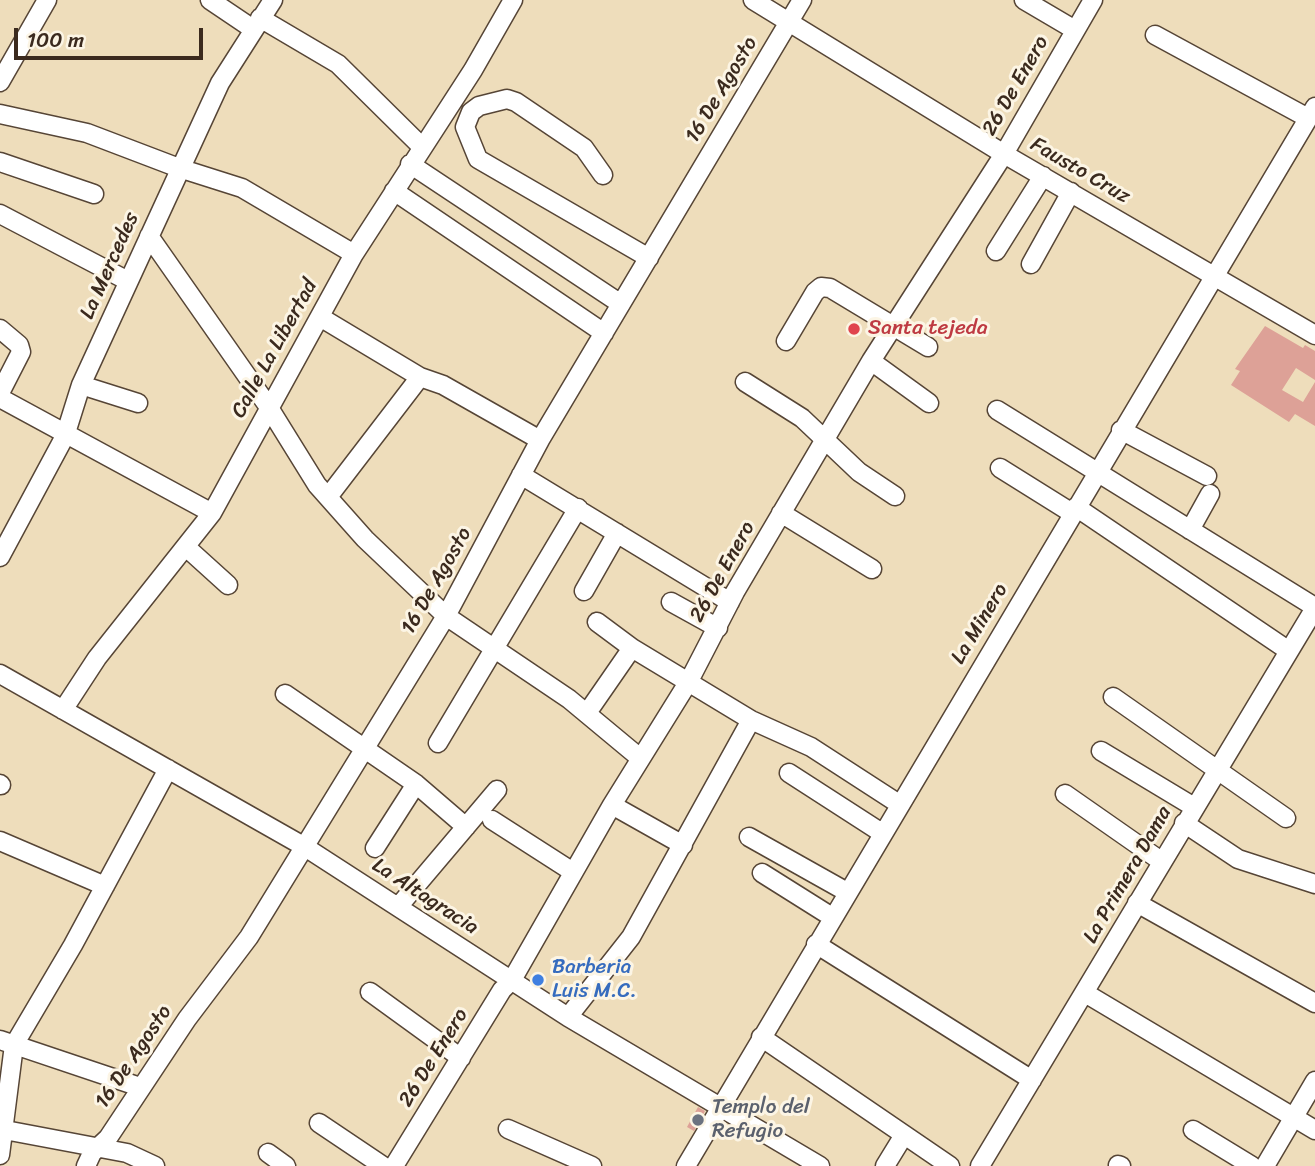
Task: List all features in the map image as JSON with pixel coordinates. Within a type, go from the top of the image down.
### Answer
[{"type":"street","points":[[0,82],[6,58],[47,0]]},
{"type":"street","points":[[210,0],[338,64],[422,147]]},
{"type":"street","name":"La Mercedes","points":[[0,557],[65,436],[82,385],[220,83],[273,0]]},
{"type":"street","name":"Calle La Libertad","points":[[63,710],[97,658],[212,513],[268,406],[279,394],[354,254],[473,70],[513,0]]},
{"type":"street","name":"Fausto Cruz","points":[[753,0],[1004,153],[1315,335]]},
{"type":"street","name":"16 De Agosto","points":[[86,1166],[108,1139],[140,1087],[249,937],[446,616],[540,440],[802,0]]},
{"type":"street","points":[[1024,0],[1075,30]]},
{"type":"street","name":"26 De Enero","points":[[394,1166],[502,990],[512,980],[612,805],[688,681],[730,602],[871,361],[1004,153],[1093,0]]},
{"type":"street","points":[[1155,35],[1312,112]]},
{"type":"street","points":[[603,175],[584,148],[516,102],[507,99],[479,106],[466,120],[465,127],[478,159],[649,258]]},
{"type":"street","name":"La Minero","points":[[686,1166],[1312,112]]},
{"type":"street","points":[[0,114],[87,133],[179,168],[242,188],[354,254]]},
{"type":"street","points":[[0,162],[94,194]]},
{"type":"street","points":[[410,164],[621,304]]},
{"type":"street","points":[[996,251],[1043,176]]},
{"type":"street","points":[[394,191],[604,332]]},
{"type":"street","points":[[1031,264],[1071,192]]},
{"type":"street","points":[[0,214],[128,281]]},
{"type":"street","points":[[149,236],[328,497],[365,539],[446,616],[496,647],[587,713],[640,758]]},
{"type":"street","points":[[786,341],[815,292],[821,287],[830,288],[928,347]]},
{"type":"street","points":[[320,317],[420,377],[443,385],[540,440]]},
{"type":"street","points":[[0,329],[19,345],[21,352],[0,396],[65,436],[212,513]]},
{"type":"street","points":[[871,361],[929,403]]},
{"type":"street","points":[[328,497],[420,377]]},
{"type":"street","points":[[745,382],[802,418],[859,472],[895,496]]},
{"type":"street","points":[[82,385],[138,403]]},
{"type":"street","points":[[998,410],[1315,608]]},
{"type":"street","points":[[1121,430],[1207,476]]},
{"type":"street","points":[[1000,468],[1074,510],[1289,650]]},
{"type":"street","points":[[522,475],[730,602]]},
{"type":"street","points":[[1190,530],[1210,494]]},
{"type":"street","points":[[438,743],[578,508]]},
{"type":"street","points":[[782,513],[872,569]]},
{"type":"street","points":[[584,591],[617,533]]},
{"type":"street","points":[[186,547],[228,584]]},
{"type":"street","points":[[671,602],[718,628]]},
{"type":"street","name":"La Primera Dama","points":[[980,1166],[1315,608]]},
{"type":"street","points":[[597,622],[632,648],[751,720],[811,747],[899,804]]},
{"type":"street","points":[[587,713],[632,648]]},
{"type":"street","name":"La Altagracia","points":[[0,674],[304,847],[568,1017],[820,1166]]},
{"type":"street","points":[[285,694],[362,750],[416,784],[466,827]]},
{"type":"street","points":[[1113,697],[1286,818]]},
{"type":"street","points":[[568,1017],[631,937],[751,720]]},
{"type":"street","points":[[1101,751],[1194,807]]},
{"type":"street","points":[[0,1155],[7,1043],[105,886],[168,769]]},
{"type":"street","points":[[789,773],[882,833]]},
{"type":"street","points":[[375,848],[416,784]]},
{"type":"street","points":[[398,907],[498,790]]},
{"type":"street","points":[[1065,794],[1161,861]]},
{"type":"street","points":[[612,805],[683,845]]},
{"type":"street","points":[[492,820],[573,872]]},
{"type":"street","points":[[1184,824],[1238,859],[1315,884]]},
{"type":"street","points":[[749,837],[847,892]]},
{"type":"street","points":[[0,841],[105,886]]},
{"type":"street","points":[[762,873],[832,917]]},
{"type":"street","points":[[1137,903],[1315,1003]]},
{"type":"street","points":[[816,944],[1032,1080]]},
{"type":"street","points":[[370,992],[461,1058]]},
{"type":"street","points":[[1085,993],[1315,1129]]},
{"type":"street","points":[[761,1037],[950,1166]]},
{"type":"street","points":[[7,1043],[140,1087]]},
{"type":"street","points":[[1265,1166],[1315,1081]]},
{"type":"street","points":[[319,1123],[383,1166]]},
{"type":"street","points":[[2,1129],[127,1153],[155,1166]]},
{"type":"street","points":[[508,1129],[592,1166]]},
{"type":"street","points":[[1192,1130],[1252,1166]]},
{"type":"street","points":[[885,1166],[904,1135]]},
{"type":"street","points":[[268,1153],[286,1166]]},
{"type":"building","points":[[1265,326],[1303,348],[1305,345],[1315,351],[1315,380],[1296,368],[1282,390],[1303,402],[1315,382],[1315,426],[1295,414],[1289,422],[1231,385],[1240,371],[1235,369]]},
{"type":"building","points":[[698,1107],[705,1111],[694,1131],[687,1127]]},
{"type":"place","name":"Santa tejeda","points":[[854,329]]},
{"type":"place","name":"Barberia Luis M.C.","points":[[538,980]]},
{"type":"place","name":"Templo del Refugio","points":[[698,1120]]}]
